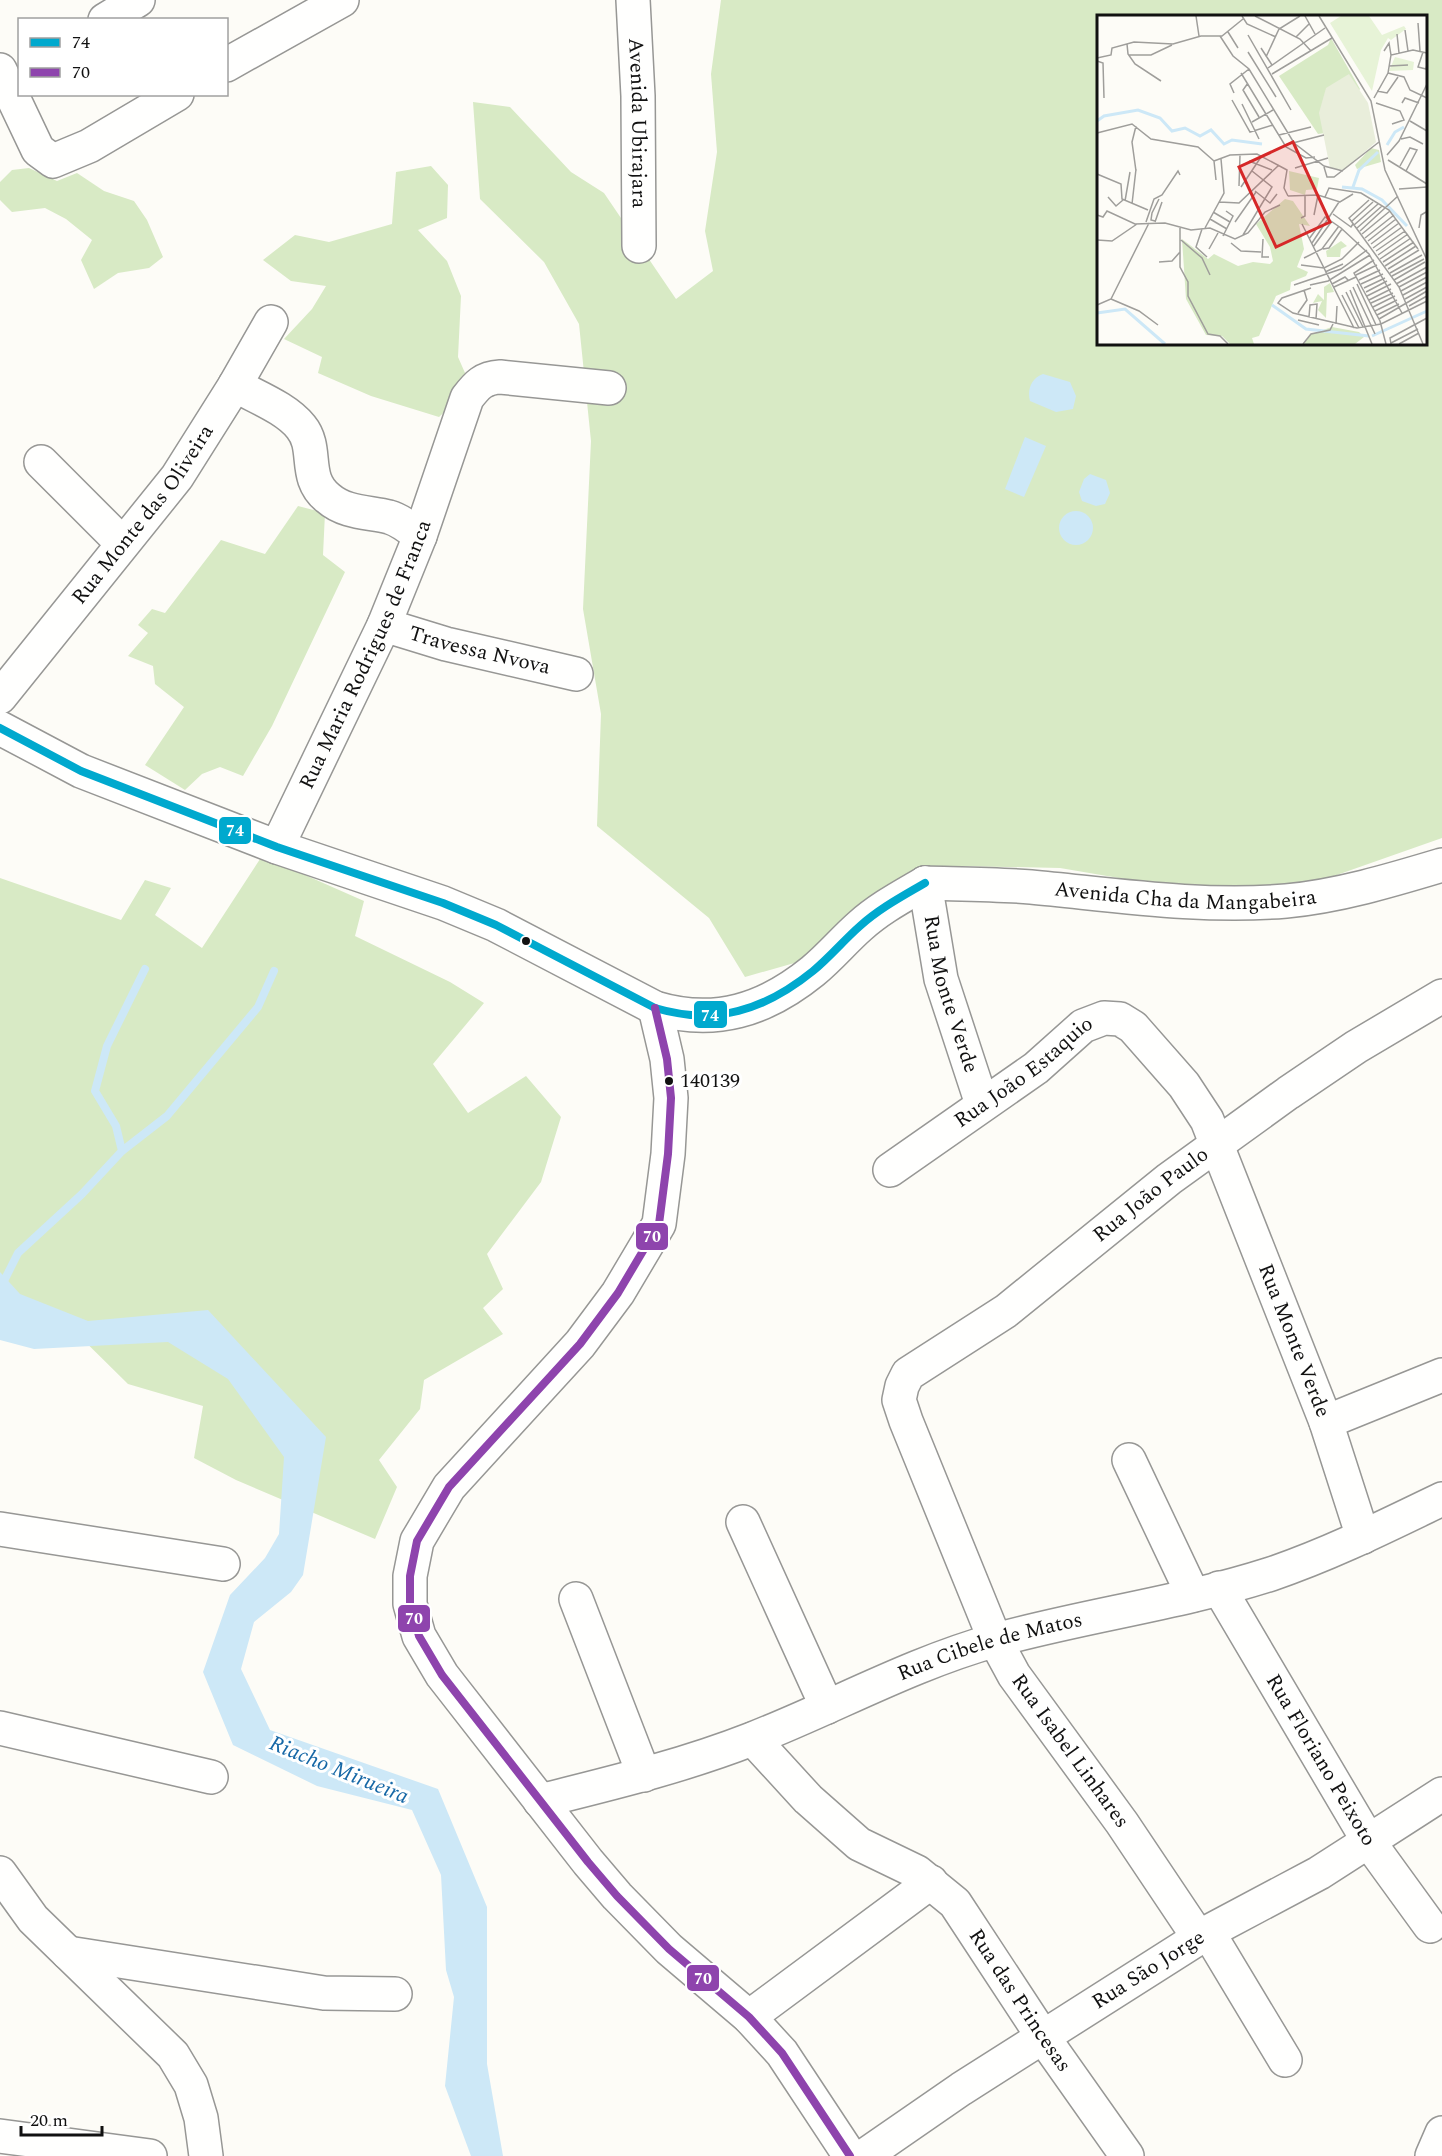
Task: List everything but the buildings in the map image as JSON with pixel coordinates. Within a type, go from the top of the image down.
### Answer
[{"type":"street","points":[[108,18],[138,0]]},
{"type":"street","points":[[228,64],[342,0]]},
{"type":"street","name":"Avenida Ubirajara","points":[[633,0],[638,96],[639,246]]},
{"type":"street","points":[[5,70],[38,150],[53,161],[89,147],[174,96]]},
{"type":"street","name":"Rua Monte das Oliveira","points":[[0,697],[177,477],[235,385],[271,322]]},
{"type":"street","name":"Rua Maria Rodrigues de Franca","points":[[277,847],[384,625],[420,536],[467,398],[486,378],[609,388]]},
{"type":"street","points":[[235,385],[291,418],[302,428],[310,447],[312,477],[327,498],[359,512],[391,518],[420,536]]},
{"type":"street","points":[[41,462],[122,543]]},
{"type":"street","name":"Travessa Nvova","points":[[384,625],[446,644],[576,674]]},
{"type":"street","points":[[0,728],[81,771],[277,847],[443,903],[496,925],[655,1008],[698,1018],[732,1012],[772,1000],[813,971],[884,906],[925,883]]},
{"type":"street","name":"Avenida Cha da Mangabeira","points":[[925,883],[1029,886],[1133,899],[1208,903],[1287,901],[1349,890],[1442,865]]},
{"type":"street","name":"Rua Monte Verde","points":[[925,883],[941,979],[982,1104]]},
{"type":"street","name":"Rua João Paulo","points":[[906,1421],[899,1400],[908,1374],[1006,1311],[1169,1179],[1356,1047],[1442,996]]},
{"type":"street","points":[[655,1008],[667,1059],[671,1098],[668,1154],[659,1224],[618,1293],[580,1344],[449,1487],[417,1541],[410,1576],[410,1604],[419,1636],[442,1675],[540,1801],[617,1896],[669,1949],[749,2017],[782,2053],[850,2156]]},
{"type":"street","name":"Rua João Estaquio","points":[[891,1170],[1036,1068],[1083,1026],[1104,1018],[1120,1019],[1133,1027],[1184,1085],[1207,1120],[1217,1146]]},
{"type":"street","name":"Rua Monte Verde","points":[[1217,1146],[1326,1422],[1363,1537]]},
{"type":"street","points":[[1326,1422],[1442,1375]]},
{"type":"street","name":"Rua Isabel Linhares","points":[[906,1421],[995,1640],[1014,1676],[1203,1935],[1285,2060]]},
{"type":"street","name":"Rua Floriano Peixoto","points":[[1129,1460],[1206,1591],[1369,1842],[1430,1926]]},
{"type":"street","name":"Rua Cibele de Matos","points":[[540,1801],[644,1775],[753,1739],[901,1672],[995,1640],[1270,1574],[1363,1537],[1442,1499]]},
{"type":"street","points":[[743,1522],[827,1707]]},
{"type":"street","points":[[0,1529],[223,1564]]},
{"type":"street","points":[[576,1599],[644,1775]]},
{"type":"street","points":[[0,1728],[212,1777]]},
{"type":"street","name":"Rua das Princesas","points":[[753,1739],[808,1800],[859,1844],[917,1872],[955,1903],[1043,2037],[1127,2156]]},
{"type":"street","name":"Rua São Jorge","points":[[864,2156],[961,2089],[1203,1935],[1291,1889],[1442,1794]]},
{"type":"street","points":[[0,1873],[33,1918],[173,2055],[190,2085],[201,2118],[206,2156]]},
{"type":"street","points":[[749,2017],[931,1882]]},
{"type":"street","points":[[68,1953],[324,1993],[395,1994]]},
{"type":"street","points":[[1432,2156],[1442,2133]]},
{"type":"street","points":[[0,2136],[81,2150],[150,2156]]},
{"type":"green space","points":[[721,0],[1442,0],[1442,838],[1260,902],[1060,868],[961,866],[861,944],[745,977],[709,918],[597,826],[601,714],[583,609],[591,441],[579,324],[544,262],[480,199],[473,102],[510,107],[571,172],[604,193],[676,299],[713,271],[705,231],[717,152],[711,74]]},
{"type":"green space","points":[[431,166],[448,185],[447,218],[418,230],[447,261],[461,296],[458,357],[469,382],[458,399],[439,417],[371,396],[318,373],[322,357],[284,339],[312,309],[326,286],[291,281],[263,260],[295,235],[329,242],[392,224],[396,172]]},
{"type":"green space","points":[[29,168],[57,181],[77,173],[104,191],[134,201],[147,220],[163,257],[149,268],[118,273],[94,289],[81,260],[92,240],[66,219],[45,208],[12,212],[0,200],[0,182],[12,170]]},
{"type":"green space","points":[[298,506],[325,513],[323,555],[345,572],[272,726],[243,776],[220,767],[202,774],[185,790],[145,765],[184,707],[155,684],[153,666],[128,656],[148,633],[138,625],[152,609],[165,613],[221,540],[265,554]]},
{"type":"green space","points":[[262,856],[364,901],[355,936],[450,982],[484,1003],[433,1064],[468,1113],[526,1076],[561,1117],[541,1182],[487,1254],[503,1289],[483,1308],[503,1334],[424,1380],[420,1409],[379,1460],[397,1487],[375,1539],[236,1480],[194,1458],[203,1406],[128,1384],[55,1312],[0,1295],[0,878],[121,920],[145,880],[171,888],[155,915],[202,948]]},
{"type":"water","points":[[1043,374],[1070,382],[1076,396],[1073,409],[1056,412],[1030,401],[1031,385],[1035,378]]},
{"type":"water","points":[[1025,437],[1046,446],[1024,497],[1005,489]]},
{"type":"water","points":[[1090,474],[1106,480],[1110,493],[1105,504],[1096,506],[1082,501],[1079,492],[1084,479]]},
{"type":"water","points":[[1076,511],[1088,516],[1093,528],[1088,540],[1076,545],[1064,540],[1059,528],[1064,516]]},
{"type":"water","name":"Riacho Mirueira","points":[[0,1272],[20,1294],[88,1321],[208,1310],[326,1437],[303,1575],[291,1592],[254,1622],[241,1669],[270,1730],[438,1789],[487,1907],[487,2064],[503,2156],[471,2156],[445,2086],[454,1997],[446,1970],[441,1875],[412,1810],[317,1786],[233,1745],[203,1672],[230,1595],[265,1558],[279,1534],[284,1457],[228,1379],[168,1342],[34,1349],[0,1340]]},
{"type":"waterway","points":[[122,1151],[116,1126],[95,1091],[107,1046],[145,969]]},
{"type":"waterway","points":[[0,1289],[18,1253],[82,1194],[122,1151],[167,1116],[258,1007],[274,971]]},
{"type":"transit line","name":"74","points":[[0,728],[81,771],[277,847],[443,903],[496,925],[655,1008],[677,1013],[698,1015],[738,1011],[777,996],[813,971],[854,931],[876,914],[925,883]]},
{"type":"transit line","name":"70","points":[[655,1008],[667,1059],[671,1098],[668,1154],[659,1224],[618,1293],[580,1344],[449,1487],[417,1541],[410,1576],[410,1604],[419,1636],[442,1675],[588,1862],[617,1896],[669,1949],[749,2017],[782,2053],[850,2156]]},
{"type":"place","name":"140139","points":[[669,1081]]}]
